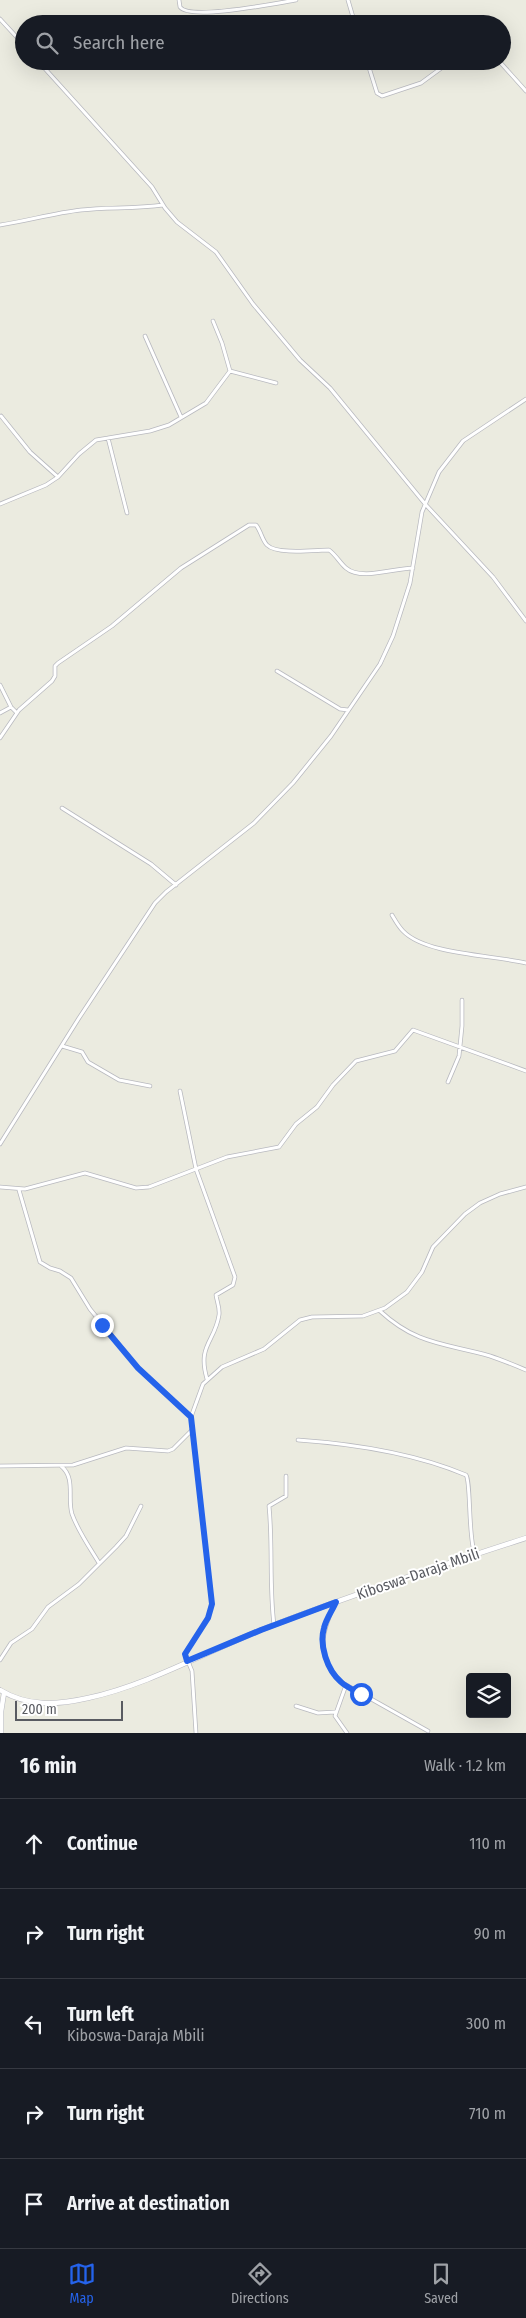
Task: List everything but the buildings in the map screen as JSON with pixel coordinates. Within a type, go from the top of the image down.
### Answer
[{"type":"main road","name":"Kiboswa-Daraja Mbili","points":[[2,1691],[23,1701],[40,1704],[87,1698],[115,1691],[274,1625],[336,1602],[526,1538]]},
{"type":"main road","points":[[1,1733],[2,1691]]},
{"type":"street","points":[[179,0],[180,7],[188,12],[213,13],[296,0]]},
{"type":"street","points":[[348,0],[353,15]]},
{"type":"street","points":[[0,19],[15,35]]},
{"type":"street","points":[[46,70],[152,187],[163,205],[182,227],[216,252],[253,304],[282,339],[300,360],[330,388],[426,505],[493,577],[526,621]]},
{"type":"street","points":[[370,70],[377,93],[382,96],[421,83],[439,70]]},
{"type":"street","points":[[507,70],[526,91]]},
{"type":"street","points":[[0,225],[79,210],[117,207],[143,208],[163,205]]},
{"type":"street","points":[[213,321],[230,371]]},
{"type":"street","points":[[145,336],[181,417]]},
{"type":"street","points":[[230,371],[276,383]]},
{"type":"street","points":[[0,504],[46,485],[58,477],[87,446],[96,440],[150,431],[169,425],[206,403],[230,371]]},
{"type":"street","points":[[0,1144],[143,920],[156,903],[237,837],[293,783],[317,755],[380,664],[393,636],[413,568],[422,512],[439,472],[463,441],[526,399]]},
{"type":"street","points":[[2,416],[30,452],[58,477]]},
{"type":"street","points":[[108,438],[127,513]]},
{"type":"street","points":[[0,738],[18,713],[52,681],[55,676],[55,666],[63,659],[112,626],[181,568],[249,525],[256,525],[268,545],[273,548],[294,551],[329,550],[346,569],[356,573],[385,573],[413,568]]},
{"type":"street","points":[[277,671],[340,709],[348,710]]},
{"type":"street","points":[[0,685],[11,707],[18,713]]},
{"type":"street","points":[[0,712],[11,707]]},
{"type":"street","points":[[62,808],[151,864],[176,885]]},
{"type":"street","points":[[392,915],[403,932],[419,942],[458,952],[507,958],[526,963]]},
{"type":"street","points":[[448,1082],[459,1056],[462,1000]]},
{"type":"street","points":[[0,1187],[19,1190],[36,1188],[84,1173],[136,1188],[150,1187],[227,1157],[279,1146],[296,1124],[317,1107],[333,1085],[356,1061],[395,1050],[413,1030],[526,1071]]},
{"type":"street","points":[[62,1046],[82,1052],[88,1062],[119,1080],[150,1086]]},
{"type":"street","points":[[180,1091],[196,1169],[235,1278],[234,1285],[216,1295],[219,1316],[204,1351],[203,1360],[207,1379]]},
{"type":"street","points":[[196,1733],[192,1671],[185,1654],[208,1618],[212,1604],[198,1462],[191,1417],[198,1394],[207,1379],[222,1366],[264,1349],[294,1324],[306,1318],[363,1316],[380,1311],[407,1292],[422,1272],[433,1247],[465,1214],[480,1203],[500,1194],[526,1187]]},
{"type":"street","points":[[19,1190],[40,1262],[72,1278],[90,1309],[138,1368],[191,1417]]},
{"type":"street","points":[[380,1311],[400,1328],[416,1337],[491,1356],[526,1370]]},
{"type":"street","points":[[0,1466],[72,1465],[126,1448],[168,1451],[173,1449],[192,1430]]},
{"type":"street","points":[[298,1440],[341,1444],[394,1453],[466,1475],[469,1480],[469,1507],[475,1555]]},
{"type":"street","points":[[60,1466],[68,1472],[70,1478],[72,1513],[99,1563]]},
{"type":"street","points":[[274,1625],[270,1594],[272,1530],[269,1506],[286,1496],[286,1476]]},
{"type":"street","points":[[0,1660],[11,1643],[32,1629],[48,1607],[79,1584],[126,1536],[141,1506]]},
{"type":"street","points":[[336,1602],[324,1626],[322,1637],[323,1649],[333,1674],[346,1685],[428,1731]]},
{"type":"street","points":[[346,1685],[335,1712],[337,1721],[347,1733]]},
{"type":"street","points":[[296,1706],[318,1713],[335,1712]]},
{"type":"route","points":[[102,1325],[138,1368],[191,1417],[193,1444],[198,1462],[203,1529],[212,1604],[208,1618],[185,1654],[187,1661],[261,1630],[336,1602],[324,1626],[322,1637],[323,1649],[333,1674],[341,1682],[361,1694]]}]
